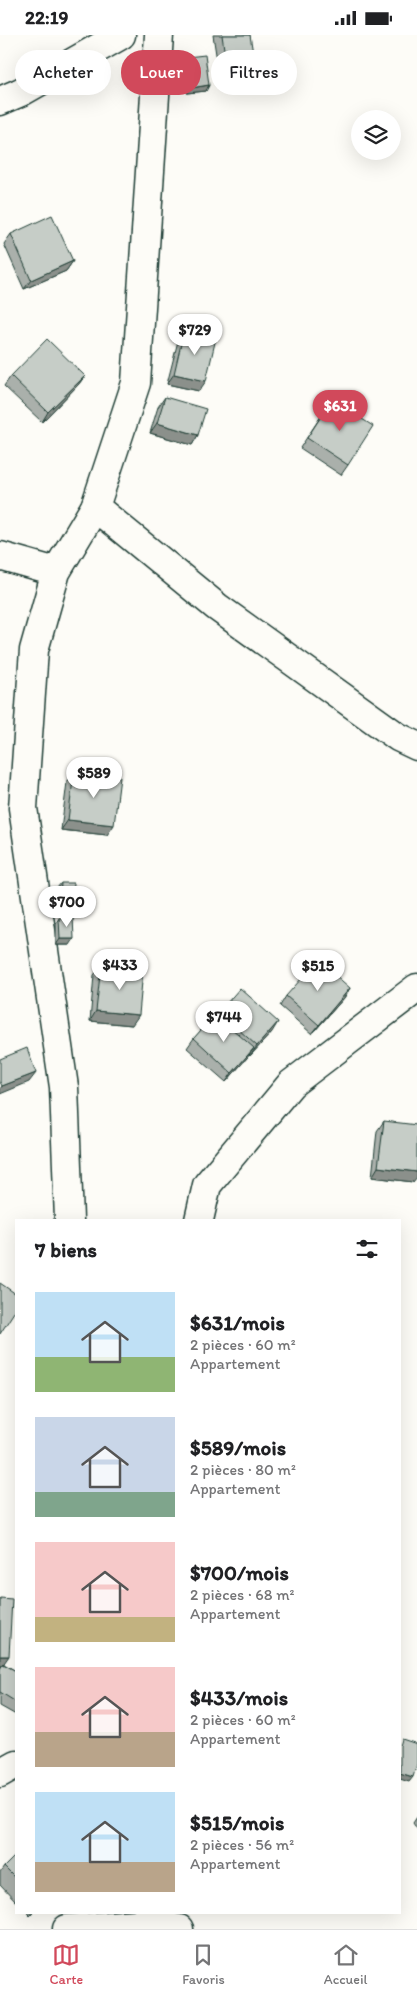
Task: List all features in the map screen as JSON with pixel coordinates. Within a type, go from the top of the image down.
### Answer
[{"type":"street","points":[[0,101],[21,92],[121,35]]},
{"type":"street","points":[[69,1219],[64,1087],[22,808],[34,650],[56,571],[95,507],[136,383],[159,35]]},
{"type":"street","points":[[95,507],[217,607],[398,737],[417,746]]},
{"type":"street","points":[[0,556],[56,571]]},
{"type":"street","points":[[199,1219],[207,1185],[291,1084],[417,988]]},
{"type":"street","points":[[0,1773],[15,1766]]},
{"type":"street","points":[[67,1929],[148,1922],[179,1929]]},
{"type":"building","points":[[222,35],[250,35],[252,50],[224,50]]},
{"type":"building","points":[[201,55],[205,55],[209,85],[201,86]]},
{"type":"building","points":[[52,215],[73,261],[31,280],[11,234]]},
{"type":"building","points":[[184,331],[216,338],[206,381],[174,374]]},
{"type":"building","points":[[47,339],[85,376],[48,412],[11,376]]},
{"type":"building","points":[[165,397],[206,409],[198,435],[157,423]]},
{"type":"building","points":[[332,400],[373,426],[348,465],[307,438]]},
{"type":"building","points":[[74,772],[120,777],[114,825],[68,820]]},
{"type":"building","points":[[61,883],[74,883],[73,900],[60,900]]},
{"type":"building","points":[[73,917],[74,939],[60,939],[59,918]]},
{"type":"building","points":[[318,960],[350,988],[319,1025],[286,996]]},
{"type":"building","points":[[101,966],[143,970],[139,1015],[96,1011]]},
{"type":"building","points":[[240,988],[278,1022],[257,1046],[219,1012]]},
{"type":"building","points":[[215,1014],[254,1048],[232,1073],[194,1038]]},
{"type":"building","points":[[27,1048],[36,1073],[2,1086],[0,1082],[0,1059]]},
{"type":"building","points":[[384,1121],[417,1125],[417,1172],[378,1167]]},
{"type":"building","points":[[0,1283],[15,1293],[15,1311],[0,1334]]},
{"type":"building","points":[[0,1598],[12,1599],[9,1656],[0,1656]]},
{"type":"building","points":[[3,1664],[15,1670],[15,1701],[0,1692],[0,1669]]},
{"type":"building","points":[[402,1739],[417,1744],[417,1764],[413,1777],[401,1773]]},
{"type":"building","points":[[15,1856],[15,1878],[4,1867]]}]
